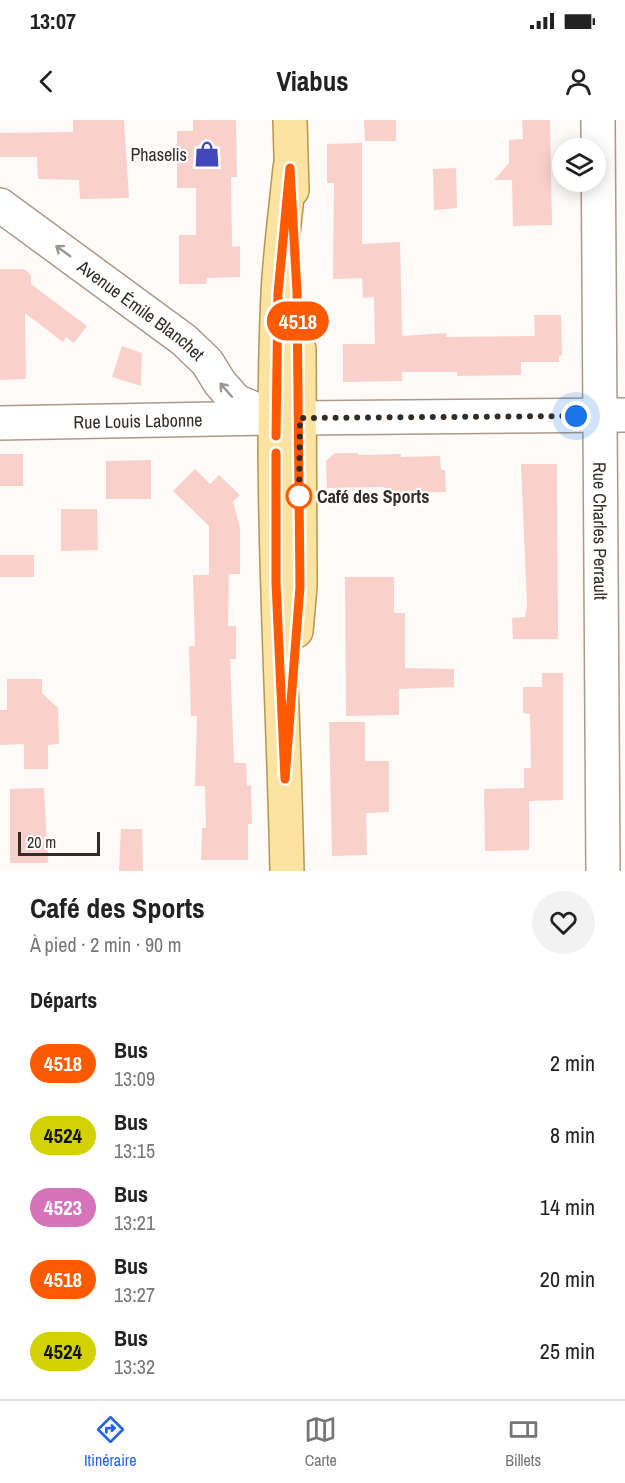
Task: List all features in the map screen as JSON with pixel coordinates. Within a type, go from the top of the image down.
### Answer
[{"type":"main road","points":[[287,871],[276,583],[288,418],[278,293],[290,168],[290,120]]},
{"type":"street","name":"Rue Charles Perrault","points":[[598,120],[613,415],[603,871]]},
{"type":"street","name":"Avenue Émile Blanchet","points":[[0,205],[184,340],[207,362],[220,383],[236,401],[288,418]]},
{"type":"street","name":"Rue Louis Labonne","points":[[0,423],[613,415]]},
{"type":"building","points":[[73,120],[124,120],[129,198],[80,199],[79,180],[38,179],[37,157],[0,157],[0,133],[73,132]]},
{"type":"building","points":[[193,120],[236,120],[237,177],[231,177],[232,247],[240,246],[240,277],[207,278],[206,284],[179,284],[179,235],[196,235],[196,188],[177,188],[177,131],[193,131]]},
{"type":"building","points":[[364,120],[396,120],[396,141],[365,141]]},
{"type":"building","points":[[522,120],[550,120],[552,225],[513,226],[512,180],[494,180],[509,163],[509,140],[523,139]]},
{"type":"building","points":[[362,143],[362,244],[400,242],[402,336],[446,333],[446,337],[535,336],[534,315],[561,315],[562,355],[559,356],[559,362],[521,362],[521,375],[457,376],[457,372],[402,372],[402,381],[343,382],[343,344],[375,344],[374,297],[363,298],[362,278],[333,279],[334,183],[327,183],[327,144]]},
{"type":"building","points":[[456,168],[457,208],[434,210],[433,169]]},
{"type":"building","points":[[0,269],[24,269],[31,275],[31,284],[87,326],[74,343],[66,337],[63,342],[25,313],[26,379],[0,380]]},
{"type":"building","points":[[122,346],[142,353],[141,386],[112,377]]},
{"type":"building","points":[[335,453],[401,454],[401,457],[440,456],[441,470],[445,470],[446,492],[384,493],[384,487],[327,488],[326,461]]},
{"type":"building","points":[[0,454],[23,454],[23,486],[0,486]]},
{"type":"building","points":[[151,460],[151,499],[106,499],[106,461]]},
{"type":"building","points":[[521,464],[557,464],[558,639],[513,639],[512,618],[525,617],[527,605]]},
{"type":"building","points":[[195,469],[210,484],[219,475],[240,495],[233,502],[240,527],[240,574],[229,574],[228,626],[236,626],[236,659],[230,659],[234,763],[246,763],[247,786],[251,785],[252,824],[248,824],[248,860],[201,860],[202,828],[206,828],[205,786],[195,786],[197,716],[191,716],[189,646],[195,646],[193,575],[209,575],[209,526],[173,491]]},
{"type":"building","points":[[61,509],[97,509],[98,550],[61,551]]},
{"type":"building","points":[[0,555],[34,555],[34,577],[0,577]]},
{"type":"building","points":[[345,577],[394,577],[394,613],[405,613],[405,668],[454,669],[454,687],[399,689],[399,715],[346,716]]},
{"type":"building","points":[[542,673],[563,673],[563,800],[529,801],[529,850],[485,851],[484,789],[524,788],[524,768],[531,768],[530,714],[523,713],[523,687],[542,687]]},
{"type":"building","points":[[7,679],[42,679],[42,693],[58,708],[59,744],[48,745],[48,769],[24,769],[24,744],[0,745],[0,710],[7,710]]},
{"type":"building","points":[[329,722],[365,722],[365,761],[389,761],[389,812],[366,813],[367,855],[332,856]]},
{"type":"building","points":[[44,788],[48,863],[10,863],[10,789]]},
{"type":"building","points":[[121,829],[142,829],[143,871],[119,871]]},
{"type":"bus line","name":"4518","points":[[276,436],[278,293],[290,168],[297,292],[300,587],[285,779],[276,583],[276,453]]},
{"type":"place","name":"Phaselis","points":[[207,154]]},
{"type":"place","name":"Café des Sports","points":[[299,496]]},
{"type":"route","points":[[299,496],[299,504],[300,418],[576,416]]}]
